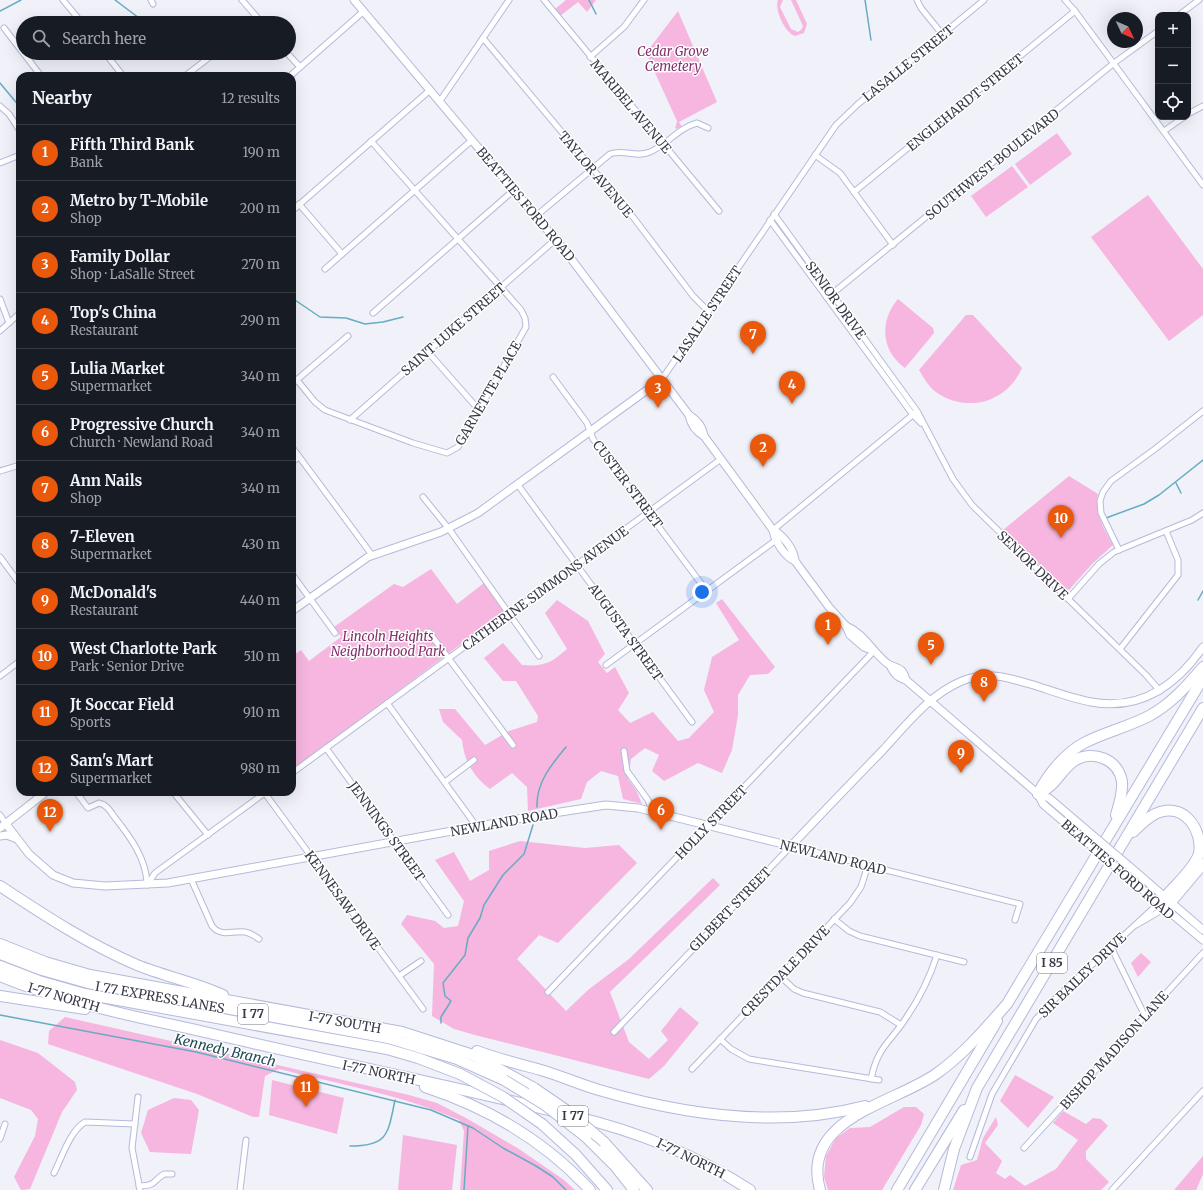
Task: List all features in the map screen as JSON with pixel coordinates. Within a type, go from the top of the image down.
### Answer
[{"type":"highway","points":[[1038,794],[1043,783],[1073,750],[1085,742],[1133,724],[1157,711],[1178,695],[1203,667]]},
{"type":"highway","name":"I 85","points":[[897,1190],[1203,678]]},
{"type":"highway","name":"I 85","points":[[915,1190],[1203,708]]},
{"type":"highway","points":[[1038,794],[1049,789],[1069,766],[1077,760],[1090,756],[1105,759],[1117,768],[1122,783],[1122,795],[1114,825]]},
{"type":"highway","points":[[1126,839],[1150,817],[1165,810],[1182,813],[1195,825],[1200,841],[1197,858],[1165,903]]},
{"type":"highway","points":[[1165,903],[1203,864]]},
{"type":"highway","points":[[0,886],[67,929],[114,955],[159,974],[216,992],[237,1002]]},
{"type":"highway","name":"I-77 SOUTH","points":[[0,944],[45,962],[79,972],[402,1032],[450,1046],[496,1066],[534,1088],[569,1112],[604,1142],[647,1190]]},
{"type":"highway","name":"I 77 EXPRESS LANES","points":[[0,954],[42,970],[88,983],[404,1042],[457,1059],[504,1080],[545,1105],[586,1138],[611,1162],[634,1190]]},
{"type":"highway","name":"I 77 EXPRESS LANES","points":[[0,966],[39,981],[85,994],[387,1049],[425,1060],[460,1074],[502,1097],[542,1124],[576,1155],[607,1190]]},
{"type":"highway","name":"I-77 NORTH","points":[[0,976],[54,995],[126,1014],[385,1074],[457,1088],[619,1128],[684,1153],[750,1190]]},
{"type":"highway","points":[[0,996],[126,1014]]},
{"type":"highway","points":[[820,1190],[817,1165],[822,1149],[826,1140],[843,1123],[883,1101],[911,1089],[944,1068],[971,1044],[1007,1004]]},
{"type":"highway","points":[[450,1046],[468,1047],[513,1064],[542,1071],[631,1099],[708,1114],[767,1117],[804,1116],[840,1112],[883,1101]]},
{"type":"highway","points":[[385,1074],[460,1100],[505,1121],[549,1152],[590,1190]]},
{"type":"highway","points":[[944,1190],[954,1149],[977,1088]]},
{"type":"street","points":[[63,0],[76,16]]},
{"type":"street","points":[[242,0],[255,16]]},
{"type":"street","name":"BEATTIES FORD ROAD","points":[[354,0],[556,239],[689,415],[691,424],[704,436],[773,530],[776,540],[789,558],[795,561],[846,626],[855,630],[869,642],[874,651],[890,665],[898,667],[904,673],[906,680],[1038,794],[1049,798],[1129,866],[1203,940]]},
{"type":"street","points":[[440,101],[508,0]]},
{"type":"street","name":"MARIBEL AVENUE","points":[[544,0],[719,211]]},
{"type":"street","points":[[590,57],[624,27],[644,0]]},
{"type":"street","points":[[917,0],[921,8],[942,34]]},
{"type":"street","name":"LASALLE STREET","points":[[296,608],[348,570],[372,555],[449,529],[478,513],[662,379],[836,125],[851,110],[984,0]]},
{"type":"street","points":[[1064,0],[1075,11],[1203,185]]},
{"type":"street","points":[[1183,12],[1199,0]]},
{"type":"street","points":[[294,72],[364,11]]},
{"type":"street","name":"ENGLEHARDT STREET","points":[[854,192],[1075,11]]},
{"type":"street","points":[[4,28],[16,44]]},
{"type":"street","name":"SOUTHWEST BOULEVARD","points":[[827,298],[1114,64],[1155,33]]},
{"type":"street","name":"TAYLOR AVENUE","points":[[483,38],[633,217],[693,296],[708,311]]},
{"type":"street","points":[[29,60],[38,72]]},
{"type":"street","points":[[110,60],[120,72]]},
{"type":"street","points":[[191,72],[206,60]]},
{"type":"street","points":[[294,60],[300,67]]},
{"type":"street","points":[[296,207],[430,90]]},
{"type":"street","points":[[0,106],[9,114],[16,125]]},
{"type":"street","points":[[1191,112],[1203,106]]},
{"type":"street","points":[[1164,131],[1180,120]]},
{"type":"street","points":[[536,216],[610,154],[620,152],[644,154],[655,150],[679,131],[694,124],[698,123],[708,128]]},
{"type":"street","points":[[325,269],[472,140]]},
{"type":"street","name":"GARNETTE PLACE","points":[[297,380],[321,407],[350,420],[413,443],[447,453],[458,446],[526,327],[525,318],[521,310],[371,141]]},
{"type":"street","points":[[815,155],[836,170],[854,192],[892,245]]},
{"type":"street","points":[[0,163],[16,157]]},
{"type":"street","points":[[373,313],[514,190]]},
{"type":"street","points":[[299,204],[342,254]]},
{"type":"street","name":"SENIOR DRIVE","points":[[774,214],[925,427],[954,479],[972,505],[1151,679],[1160,691]]},
{"type":"street","name":"SENIOR DRIVE","points":[[770,220],[827,298],[915,413]]},
{"type":"street","name":"SAINT LUKE STREET","points":[[350,420],[556,239]]},
{"type":"street","points":[[0,299],[9,323]]},
{"type":"street","points":[[0,331],[16,317]]},
{"type":"street","points":[[297,380],[348,336]]},
{"type":"street","points":[[428,352],[479,410]]},
{"type":"street","name":"CUSTER STREET","points":[[553,377],[588,423],[593,439],[706,590]]},
{"type":"street","points":[[1119,550],[1101,513],[1100,501],[1102,492],[1111,481],[1152,452],[1203,410]]},
{"type":"street","points":[[773,530],[915,413]]},
{"type":"street","points":[[296,453],[372,555]]},
{"type":"street","name":"CATHERINE SIMMONS AVENUE","points":[[296,770],[721,459]]},
{"type":"street","points":[[0,471],[16,466]]},
{"type":"street","name":"AUGUSTA STREET","points":[[518,485],[692,722]]},
{"type":"street","points":[[423,497],[449,529],[540,656]]},
{"type":"street","points":[[1068,599],[1100,564],[1119,550],[1192,520],[1203,513]]},
{"type":"street","name":"BEATTIES FORD ROAD","points":[[773,530],[780,533],[794,554],[795,561]]},
{"type":"street","points":[[1120,649],[1178,574],[1178,560],[1166,531]]},
{"type":"street","points":[[606,665],[776,540]]},
{"type":"street","points":[[0,557],[16,579]]},
{"type":"street","points":[[296,580],[335,633]]},
{"type":"street","points":[[429,632],[513,745]]},
{"type":"street","name":"GILBERT STREET","points":[[614,1032],[930,701],[962,681],[987,675],[1013,679],[1083,700],[1099,703],[1130,701],[1160,691],[1182,674],[1203,647]]},
{"type":"street","name":"HOLLY STREET","points":[[548,992],[874,651]]},
{"type":"street","points":[[0,676],[16,664]]},
{"type":"street","points":[[387,703],[477,827]]},
{"type":"street","name":"JENNINGS STREET","points":[[326,748],[448,915]]},
{"type":"street","points":[[624,751],[626,771],[644,795],[652,811]]},
{"type":"street","points":[[445,782],[474,760]]},
{"type":"street","name":"BEATTIES FORD ROAD","points":[[1038,794],[1043,804],[1124,874],[1203,930]]},
{"type":"street","points":[[17,839],[7,835],[0,835],[3,826],[41,796]]},
{"type":"street","points":[[79,796],[88,808],[98,803],[106,806],[127,833],[136,846],[147,873],[148,885]]},
{"type":"street","points":[[176,796],[208,835]]},
{"type":"street","points":[[148,885],[155,873],[260,796]]},
{"type":"street","name":"KENNESAW DRIVE","points":[[268,796],[423,1008]]},
{"type":"street","name":"NEWLAND ROAD","points":[[3,826],[41,866],[53,875],[66,881],[94,886],[148,885],[191,879],[596,806],[628,806],[1020,904],[1015,920]]},
{"type":"street","points":[[0,816],[3,826]]},
{"type":"street","name":"CRESTDALE DRIVE","points":[[692,1069],[856,895],[868,865]]},
{"type":"street","points":[[191,879],[212,926],[216,930],[225,934],[248,933],[259,939]]},
{"type":"street","name":"SIR BAILEY DRIVE","points":[[1135,926],[1165,903]]},
{"type":"street","name":"SIR BAILEY DRIVE","points":[[970,1157],[992,1094],[1031,1026],[1055,999],[1111,947],[1165,903]]},
{"type":"street","points":[[834,919],[849,931],[860,936],[964,962]]},
{"type":"street","points":[[1111,947],[1145,1016]]},
{"type":"street","name":"BISHOP MADISON LANE","points":[[1024,1148],[1203,953]]},
{"type":"street","points":[[871,1079],[879,1051],[901,1025],[924,986],[938,955]]},
{"type":"street","points":[[399,976],[421,961]]},
{"type":"street","points":[[780,976],[794,989],[803,993],[880,1012],[901,1025]]},
{"type":"street","points":[[720,1039],[731,1049],[749,1059],[879,1080]]},
{"type":"street","points":[[1112,1190],[1203,1091]]},
{"type":"street","points":[[138,1097],[132,1154],[139,1188],[156,1182],[164,1174],[172,1174]]},
{"type":"street","points":[[54,1173],[80,1125],[85,1122],[135,1124]]},
{"type":"street","points":[[0,1139],[5,1124]]},
{"type":"street","points":[[240,1190],[246,1140]]},
{"type":"green space","points":[[566,0],[596,0],[587,12],[578,2],[560,16],[555,9]]},
{"type":"green space","points":[[778,0],[783,0],[780,7],[791,29],[798,32],[803,26],[791,0],[796,0],[807,24],[804,33],[795,36],[791,34],[784,26],[779,15],[777,4]]},
{"type":"green space","name":"Cedar Grove Cemetery","points":[[678,11],[717,102],[679,122],[682,127],[675,129],[677,121],[646,53]]},
{"type":"green space","points":[[1057,133],[1072,154],[1030,185],[1015,164]]},
{"type":"green space","points":[[1012,166],[1028,187],[986,217],[971,196]]},
{"type":"green space","points":[[1148,195],[1203,269],[1203,315],[1169,341],[1091,237]]},
{"type":"green space","points":[[898,299],[933,328],[934,333],[905,368],[891,353],[885,335],[888,317]]},
{"type":"green space","points":[[966,315],[973,315],[1022,368],[1015,380],[1007,389],[985,401],[973,403],[948,399],[936,392],[928,385],[919,370]]},
{"type":"green space","points":[[1069,476],[1098,494],[1097,508],[1103,527],[1113,545],[1092,564],[1069,590],[1062,587],[1003,530]]},
{"type":"green space","name":"Lincoln Heights Neighborhood Park","points":[[431,569],[457,604],[484,583],[504,612],[296,767],[296,653],[301,650],[309,661],[341,637],[334,627],[394,584],[403,587]]},
{"type":"green space","points":[[722,599],[775,667],[768,674],[750,675],[738,695],[738,715],[732,750],[722,773],[698,763],[664,781],[652,771],[659,755],[645,748],[631,759],[628,779],[636,790],[642,804],[623,799],[618,776],[601,771],[587,782],[581,799],[528,811],[527,787],[512,773],[490,789],[470,768],[463,748],[462,740],[443,722],[439,709],[455,709],[485,745],[509,731],[537,722],[538,716],[516,681],[503,681],[484,658],[503,643],[522,665],[542,665],[552,661],[561,654],[567,649],[545,613],[557,600],[588,621],[605,654],[598,662],[607,673],[615,667],[629,693],[618,710],[630,723],[653,712],[678,741],[689,738],[714,712],[704,690],[712,657],[739,640],[716,603]]},
{"type":"green space","points":[[520,841],[585,848],[619,845],[637,863],[558,943],[539,935],[517,959],[566,1011],[588,990],[629,959],[713,878],[720,885],[610,992],[629,1042],[649,1059],[668,1040],[661,1031],[680,1007],[699,1023],[664,1066],[649,1079],[454,1029],[432,1016],[434,964],[401,924],[407,915],[435,921],[444,928],[458,926],[464,901],[435,860],[454,852],[470,881],[489,870],[489,851]]},
{"type":"green space","points":[[1141,953],[1151,962],[1138,977],[1131,963]]},
{"type":"green space","points":[[65,1017],[409,1095],[437,1103],[519,1149],[564,1180],[575,1190],[460,1190],[464,1131],[459,1120],[437,1111],[393,1097],[279,1069],[265,1076],[259,1117],[253,1117],[197,1094],[48,1044],[49,1031]]},
{"type":"green space","points":[[0,1040],[38,1053],[75,1082],[77,1090],[62,1112],[30,1189],[21,1190],[14,1177],[35,1136],[38,1119],[31,1110],[0,1098]]},
{"type":"green space","points":[[1015,1075],[1054,1097],[1028,1128],[1000,1101]]},
{"type":"green space","points":[[272,1080],[344,1098],[337,1134],[269,1115]]},
{"type":"green space","points":[[174,1098],[191,1100],[199,1110],[191,1154],[150,1152],[141,1133],[148,1110]]},
{"type":"green space","points":[[904,1107],[916,1107],[924,1114],[921,1125],[882,1190],[828,1190],[824,1177],[826,1156],[836,1138],[850,1128],[870,1127]]},
{"type":"green space","points":[[1063,1111],[1086,1124],[1093,1118],[1101,1119],[1108,1126],[1086,1151],[1086,1159],[1109,1182],[1101,1190],[953,1190],[961,1165],[977,1160],[983,1138],[996,1117],[998,1125],[985,1143],[1002,1161],[996,1173],[1005,1179],[1010,1175],[1025,1186],[1056,1169],[1078,1140],[1053,1123]]},
{"type":"green space","points":[[403,1135],[457,1145],[452,1190],[398,1190]]},
{"type":"green space","points":[[1203,1156],[1203,1174],[1196,1190],[1174,1190]]},
{"type":"waterway","points":[[0,11],[21,0]]},
{"type":"waterway","points":[[115,0],[136,16]]},
{"type":"waterway","points":[[589,0],[596,14]]},
{"type":"waterway","points":[[865,0],[871,40]]},
{"type":"waterway","points":[[0,83],[16,102]]},
{"type":"waterway","points":[[296,301],[320,317],[346,318],[365,324],[383,322],[403,317]]},
{"type":"waterway","points":[[1106,518],[1144,504],[1159,495],[1203,460]]},
{"type":"waterway","points":[[1176,483],[1181,493]]},
{"type":"waterway","points":[[1198,600],[1203,591]]},
{"type":"waterway","points":[[537,807],[537,798],[542,782],[550,768],[566,747]]},
{"type":"waterway","points":[[441,1023],[441,1017],[451,1001],[445,996],[443,983],[465,955],[468,938],[480,918],[484,905],[503,875],[524,854],[533,825]]},
{"type":"waterway","name":"Kennedy Branch","points":[[0,1015],[196,1052],[431,1110],[473,1128],[503,1148],[553,1177],[566,1190]]},
{"type":"waterway","points":[[350,1146],[363,1145],[380,1140],[388,1129],[395,1100]]},
{"type":"waterway","points":[[464,1190],[468,1126]]},
{"type":"place","name":"Ann Nails","points":[[753,354]]},
{"type":"place","name":"Top's China","points":[[792,404]]},
{"type":"place","name":"Family Dollar","points":[[658,408]]},
{"type":"place","name":"Metro by T-Mobile","points":[[763,467]]},
{"type":"place","name":"West Charlotte Park","points":[[1061,538]]},
{"type":"place","name":"Fifth Third Bank","points":[[828,645]]},
{"type":"place","name":"Lulia Market","points":[[931,665]]},
{"type":"place","name":"7-Eleven","points":[[984,702]]},
{"type":"place","name":"McDonald's","points":[[961,773]]},
{"type":"place","name":"Progressive Church","points":[[661,830]]},
{"type":"place","name":"Sam's Mart","points":[[50,832]]},
{"type":"place","name":"Jt Soccar Field","points":[[306,1107]]}]
